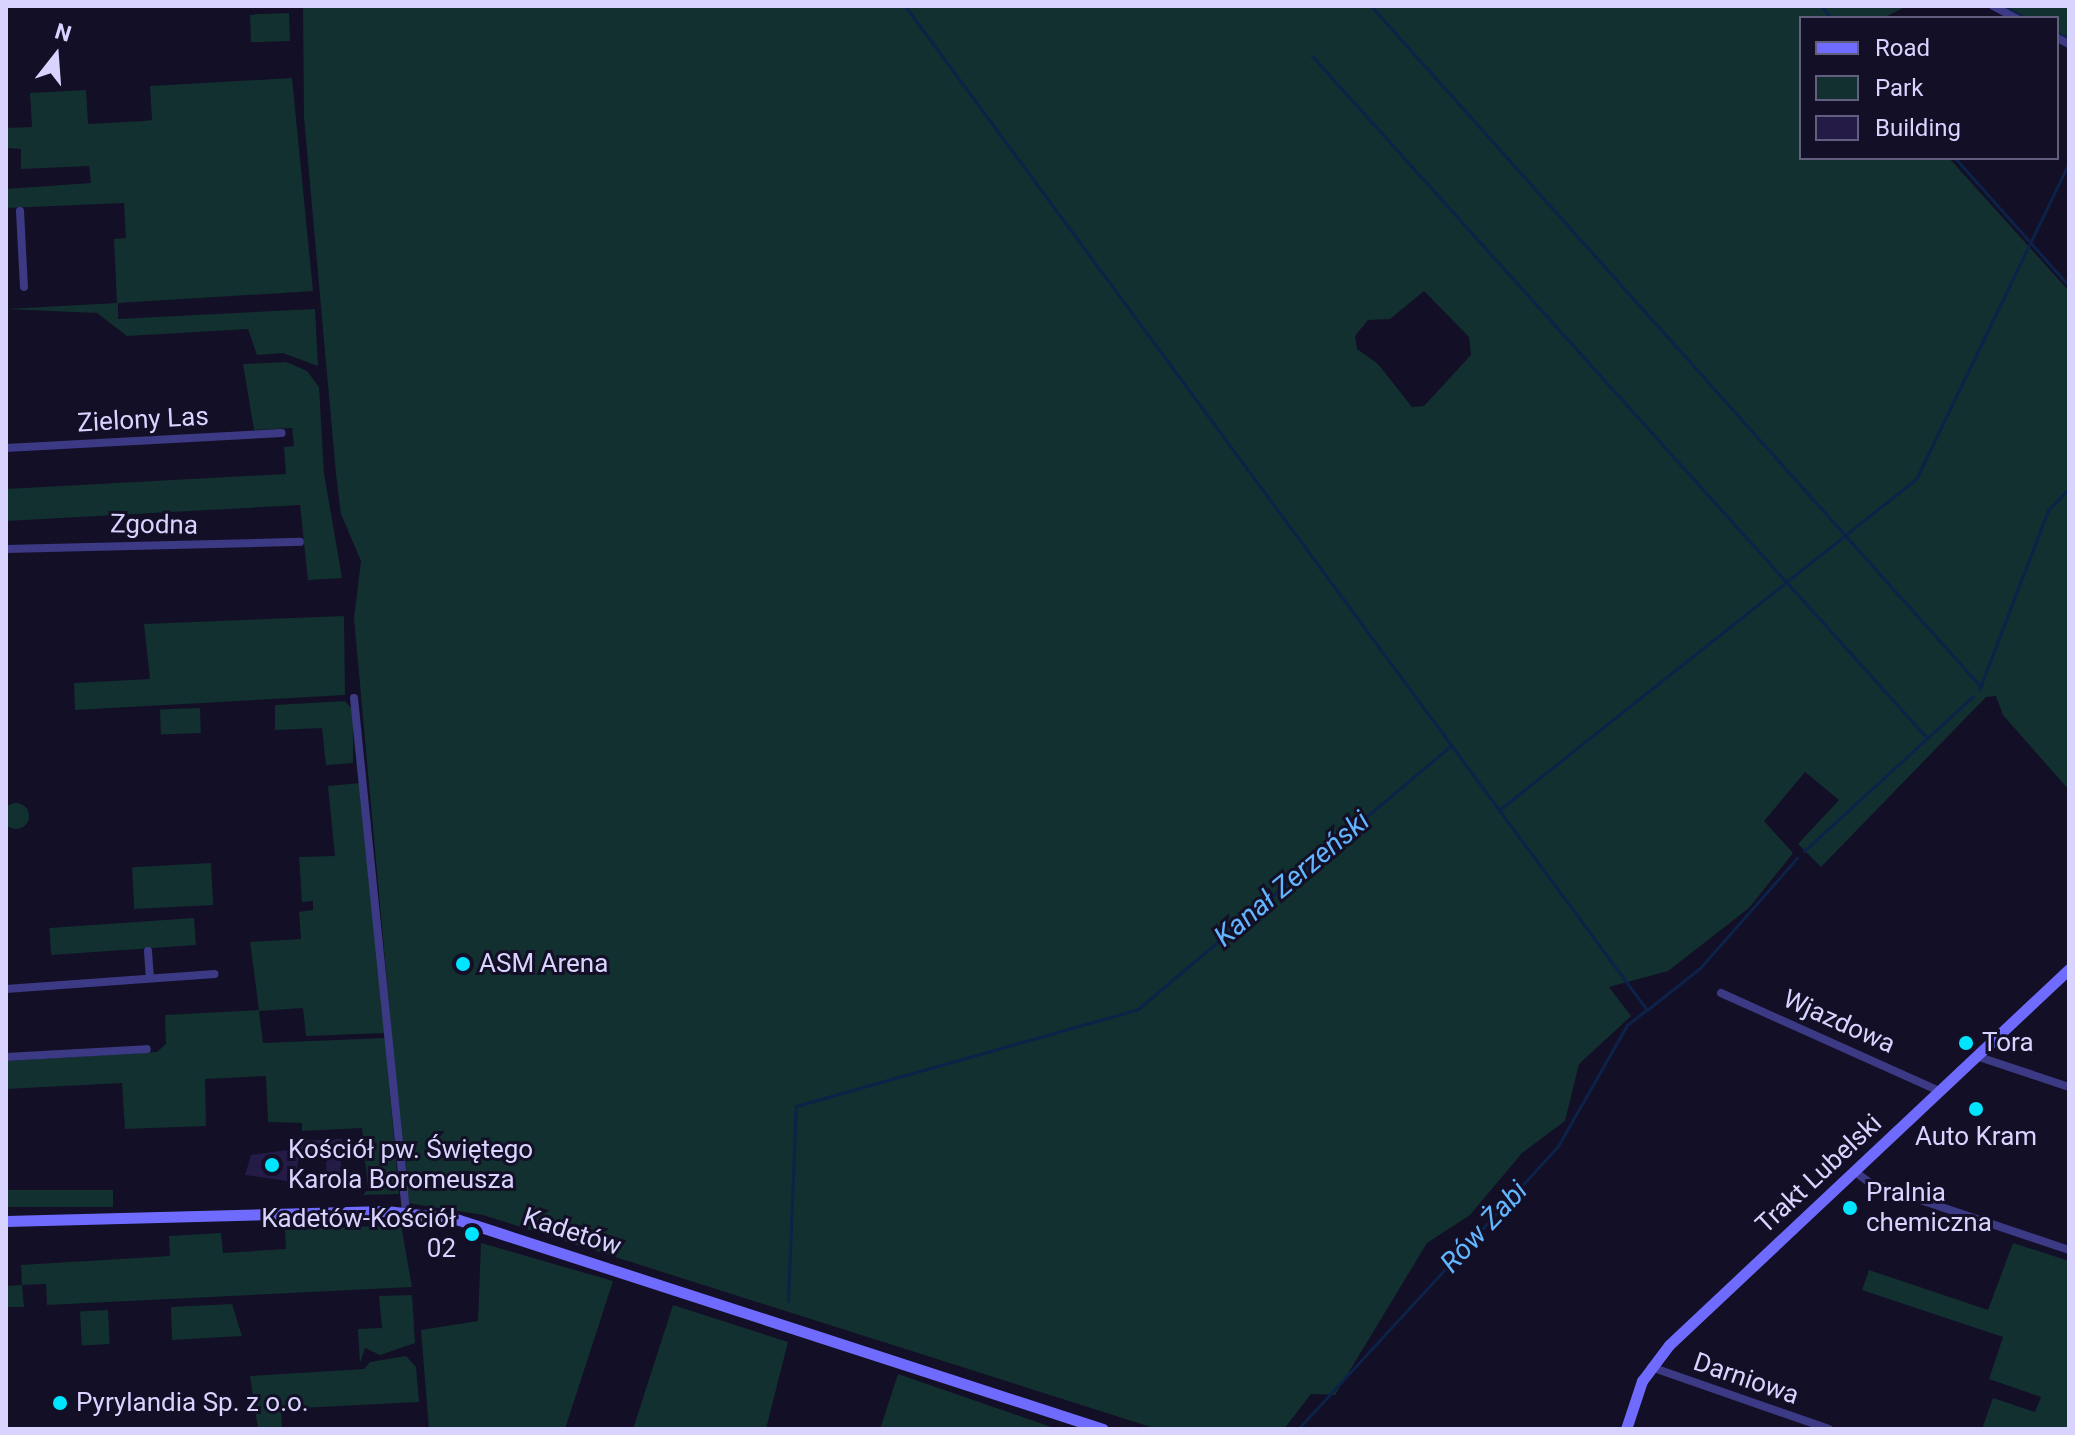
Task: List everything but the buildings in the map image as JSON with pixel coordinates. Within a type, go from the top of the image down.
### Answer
[{"type":"street","points":[[1993,6],[2012,16]]},
{"type":"street","points":[[20,211],[24,287]]},
{"type":"street","name":"Zielony Las","points":[[6,448],[282,433]]},
{"type":"street","name":"Zgodna","points":[[6,549],[300,542]]},
{"type":"street","points":[[354,698],[406,1212]]},
{"type":"street","points":[[148,951],[150,978]]},
{"type":"street","name":"Trakt Lubelski","points":[[1626,1429],[1651,1367],[2069,969]]},
{"type":"street","points":[[6,989],[214,974]]},
{"type":"street","name":"Wjazdowa","points":[[1721,993],[1939,1091]]},
{"type":"street","points":[[6,1057],[147,1049]]},
{"type":"street","points":[[1976,1056],[2069,1087]]},
{"type":"street","points":[[1854,1171],[1870,1183],[2069,1250]]},
{"type":"street","name":"Kadetów","points":[[6,1221],[406,1212],[476,1224],[1103,1429]]},
{"type":"street","name":"Darniowa","points":[[1651,1367],[1829,1429]]},
{"type":"green space","points":[[303,6],[1907,6],[1887,16],[1799,16],[1799,160],[1951,160],[2069,291],[2069,790],[2003,715],[1996,696],[1986,697],[1821,867],[1798,844],[1839,800],[1805,772],[1764,821],[1793,853],[1749,908],[1668,971],[1609,987],[1631,1016],[1579,1064],[1565,1121],[1522,1153],[1470,1215],[1427,1243],[1335,1395],[1311,1394],[1284,1429],[1157,1429],[483,1215],[407,1203],[354,618],[361,561],[341,514],[304,117]],"holes":[[[1424,291],[1469,337],[1471,355],[1424,406],[1412,407],[1378,364],[1357,349],[1355,336],[1368,320],[1390,319]]]},
{"type":"green space","points":[[2000,6],[2069,6],[2069,40],[2059,35],[2059,16],[2020,16]]},
{"type":"green space","points":[[289,13],[290,41],[251,42],[250,14]]},
{"type":"green space","points":[[292,78],[313,291],[118,303],[118,319],[315,309],[318,366],[283,353],[257,355],[248,329],[127,336],[97,313],[6,309],[117,303],[114,239],[126,238],[124,203],[6,208],[6,189],[91,183],[89,166],[21,169],[21,149],[6,148],[6,128],[32,127],[30,93],[86,90],[88,124],[144,121],[152,120],[150,86]]},
{"type":"green space","points":[[286,362],[307,371],[319,387],[324,473],[342,578],[308,580],[300,505],[6,521],[6,489],[286,474],[284,447],[294,446],[292,428],[254,430],[243,364]]},
{"type":"green space","points":[[344,616],[345,695],[75,710],[74,683],[150,679],[144,624]]},
{"type":"green space","points":[[345,701],[353,710],[353,763],[326,765],[322,728],[275,730],[275,705]]},
{"type":"green space","points":[[200,708],[201,733],[161,734],[160,709]]},
{"type":"green space","points":[[360,783],[385,1033],[306,1036],[303,1008],[259,1011],[263,1043],[385,1038],[399,1194],[363,1195],[368,1189],[362,1128],[302,1131],[302,1123],[268,1122],[266,1076],[205,1079],[206,1126],[125,1129],[122,1083],[6,1089],[6,1061],[157,1052],[166,1044],[165,1015],[259,1010],[250,942],[301,939],[299,912],[313,910],[313,901],[302,902],[299,857],[335,856],[328,786]]},
{"type":"green space","points":[[16,803],[25,807],[29,816],[25,825],[16,829],[7,825],[3,816],[7,807]]},
{"type":"green space","points":[[211,863],[213,905],[134,909],[132,867]]},
{"type":"green space","points":[[194,918],[196,945],[51,955],[49,928]]},
{"type":"green space","points":[[6,1190],[113,1190],[113,1207],[6,1207]]},
{"type":"green space","points":[[401,1225],[412,1287],[47,1305],[46,1284],[22,1285],[21,1265],[170,1256],[169,1236],[221,1233],[223,1253],[286,1249],[285,1230]]},
{"type":"green space","points":[[481,1243],[613,1281],[565,1429],[429,1429],[421,1330],[478,1321]]},
{"type":"green space","points":[[2013,1243],[2069,1261],[2069,1429],[1982,1429],[1993,1398],[2035,1412],[2041,1397],[1989,1379],[2003,1337],[1862,1290],[1869,1270],[1988,1310]]},
{"type":"green space","points":[[22,1285],[24,1307],[6,1307],[6,1286]]},
{"type":"green space","points":[[412,1295],[415,1343],[380,1355],[365,1348],[360,1363],[358,1329],[382,1328],[379,1296]]},
{"type":"green space","points":[[232,1304],[242,1336],[172,1340],[171,1307]]},
{"type":"green space","points":[[673,1305],[788,1342],[766,1429],[633,1429]]},
{"type":"green space","points":[[108,1310],[110,1344],[82,1345],[80,1311]]},
{"type":"green space","points":[[406,1356],[416,1367],[419,1402],[281,1409],[282,1429],[258,1429],[250,1376],[364,1369],[370,1362]]},
{"type":"green space","points":[[898,1374],[1057,1429],[880,1429]]},
{"type":"waterway","points":[[905,6],[1451,745]]},
{"type":"waterway","points":[[1371,6],[1981,687]]},
{"type":"waterway","points":[[1821,6],[1829,16]]},
{"type":"waterway","points":[[2003,6],[2023,16]]},
{"type":"waterway","points":[[2059,34],[2069,39]]},
{"type":"waterway","points":[[1312,56],[1927,738]]},
{"type":"waterway","points":[[1957,160],[2069,286]]},
{"type":"waterway","points":[[1499,810],[1916,479],[2069,162]]},
{"type":"waterway","name":"Kanał Zerzeński","points":[[1979,690],[2048,510],[2069,488]]},
{"type":"waterway","name":"Kanał Zerzeński","points":[[1804,851],[1973,696]]},
{"type":"waterway","name":"Kanał Zerzeński","points":[[788,1301],[796,1106],[1138,1009],[1451,745],[1647,1010],[1700,968],[1797,858]]},
{"type":"waterway","name":"Rów Żabi","points":[[1298,1429],[1558,1146],[1627,1025],[1646,1010]]},
{"type":"place","name":"ASM Arena","points":[[463,964]]},
{"type":"place","name":"Tora","points":[[1966,1043]]},
{"type":"place","name":"Auto Kram","points":[[1976,1109]]},
{"type":"place","name":"Kościół pw. Świętego Karola Boromeusza","points":[[272,1165]]},
{"type":"place","name":"Pralnia chemiczna","points":[[1850,1208]]},
{"type":"place","name":"Kadetów-Kościół 02","points":[[472,1234]]},
{"type":"place","name":"Pyrylandia Sp. z o.o.","points":[[60,1403]]}]
